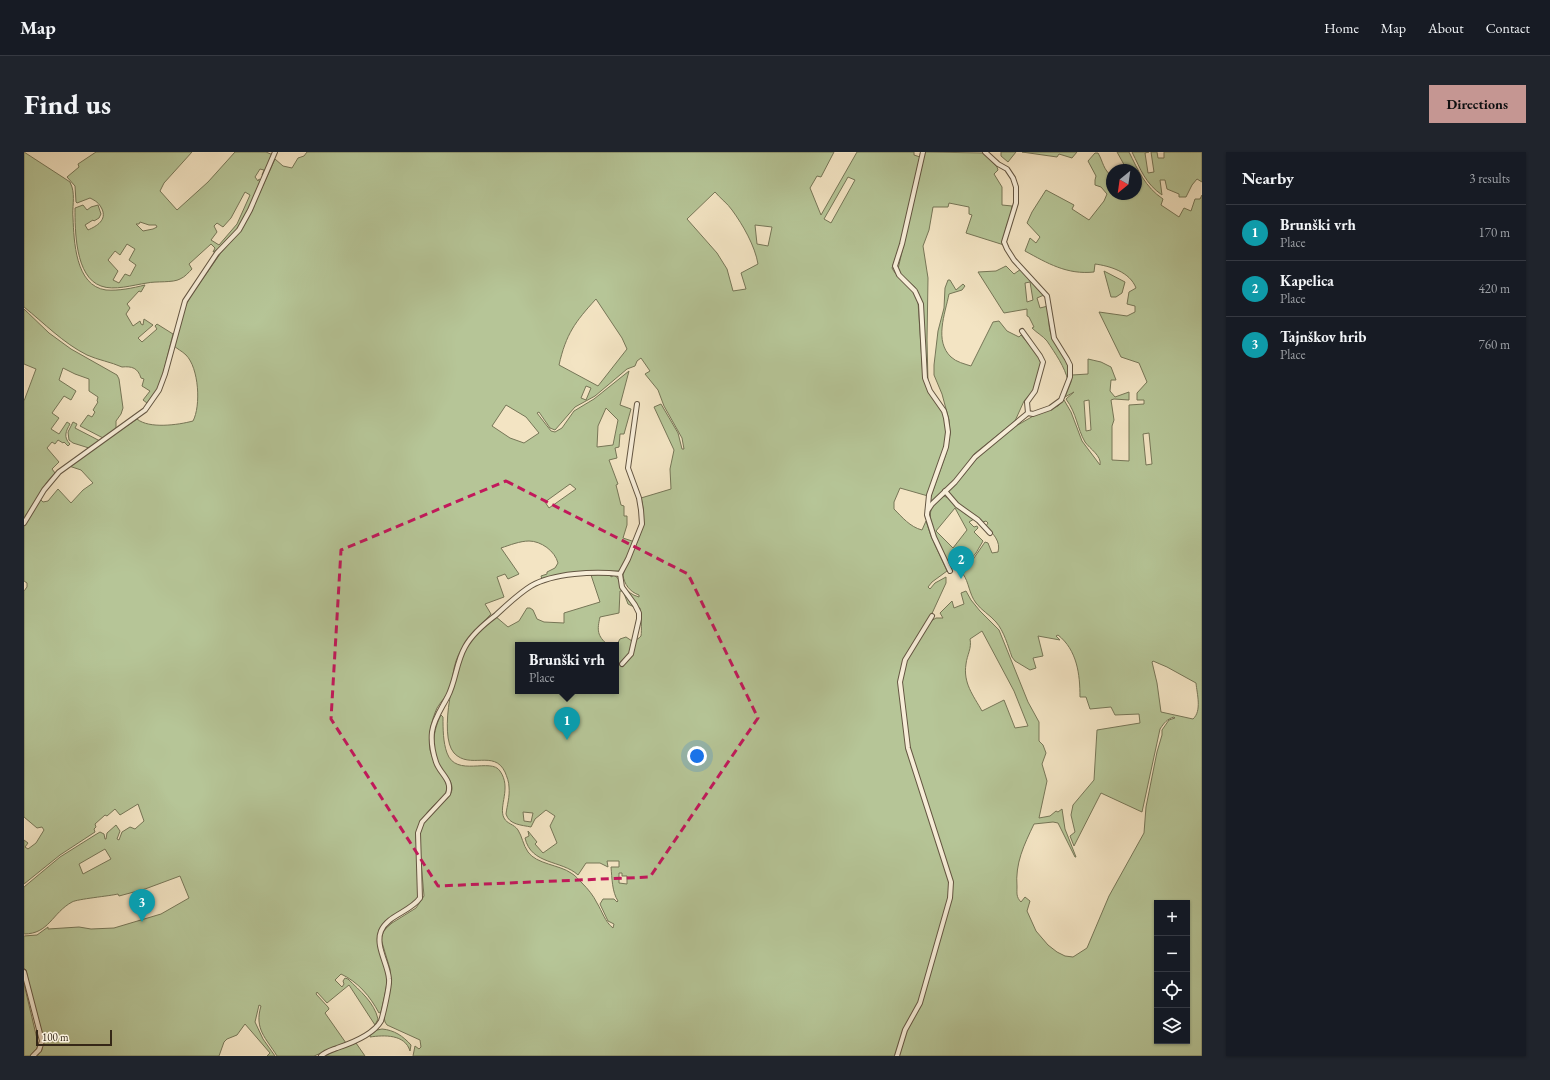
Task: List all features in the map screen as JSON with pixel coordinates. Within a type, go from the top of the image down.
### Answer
[{"type":"street","points":[[24,523],[44,490],[59,472],[145,410],[160,390],[166,374],[185,302],[217,253],[239,230],[250,210],[275,152]]},
{"type":"street","points":[[923,152],[902,244],[895,266],[899,275],[911,286],[918,297],[920,304],[925,378],[930,391],[944,411],[948,424],[946,447],[929,495],[928,510],[930,528],[950,571]]},
{"type":"street","points":[[928,510],[932,504],[955,482],[975,457],[1028,413],[1033,414],[1057,404],[1061,400],[1070,377],[1070,366],[1054,338],[1047,296],[1014,260],[1004,242],[1016,203],[1016,187],[1007,169],[998,164],[985,152]]},
{"type":"street","points":[[1022,331],[1043,362],[1035,391],[1027,402],[1028,413]]},
{"type":"street","points":[[622,664],[631,654],[639,619],[639,613],[635,605],[622,587],[620,574],[642,524],[639,498],[628,468],[637,404]]},
{"type":"street","points":[[945,492],[957,505],[978,520],[990,533]]},
{"type":"street","points":[[321,1056],[374,1030],[381,1020],[389,980],[379,938],[384,926],[410,909],[420,898],[418,838],[420,827],[429,813],[448,794],[450,789],[450,783],[436,763],[432,733],[434,721],[448,697],[459,659],[466,645],[479,629],[514,599],[532,586],[555,576],[610,572],[620,574]]},
{"type":"street","points":[[897,1056],[905,1030],[920,1003],[950,898],[951,882],[908,748],[900,682],[905,660],[932,616]]},
{"type":"street","points":[[24,972],[42,1041],[39,1050],[33,1056]]},
{"type":"highlighted area","points":[[506,481],[688,574],[758,718],[650,877],[438,886],[331,719],[341,550]]},
{"type":"green space","points":[[24,152],[70,182],[73,195],[74,238],[78,261],[88,280],[96,287],[106,290],[121,290],[145,285],[141,292],[139,291],[127,304],[130,308],[126,314],[133,326],[140,321],[143,325],[144,319],[153,325],[138,338],[142,342],[157,329],[155,326],[157,324],[173,334],[160,386],[147,403],[143,400],[150,391],[142,386],[144,379],[141,378],[134,368],[122,367],[87,355],[62,339],[24,307]]},
{"type":"green space","points":[[96,152],[192,152],[164,183],[160,191],[177,210],[208,182],[235,152],[266,152],[273,155],[263,176],[264,170],[260,169],[255,177],[258,181],[259,179],[261,180],[243,220],[222,247],[213,252],[215,248],[211,244],[189,264],[192,269],[184,277],[177,280],[151,282],[118,288],[101,286],[92,281],[81,263],[76,240],[75,208],[83,205],[87,210],[98,205],[101,214],[99,218],[85,225],[88,230],[95,227],[100,222],[103,213],[96,201],[90,198],[77,203],[76,202],[75,186],[67,177],[79,167],[78,164]],"holes":[[[245,192],[250,195],[237,224],[219,245],[211,240],[217,232],[214,226],[217,223],[223,227],[231,218]],[[140,222],[149,225],[156,225],[157,227],[143,231],[136,224],[139,224]],[[127,244],[135,249],[129,260],[136,265],[130,276],[125,274],[119,283],[113,280],[118,271],[108,260],[115,251],[120,255]]]},
{"type":"green space","points":[[307,152],[834,152],[821,177],[817,176],[810,188],[821,215],[857,152],[914,152],[914,155],[920,157],[900,245],[892,268],[908,285],[918,302],[923,377],[927,388],[940,407],[945,418],[947,436],[942,457],[928,496],[900,488],[894,502],[894,509],[906,521],[918,529],[922,530],[926,521],[947,571],[932,582],[928,587],[930,589],[935,583],[946,577],[946,583],[929,620],[931,621],[936,618],[943,618],[940,613],[952,601],[954,608],[964,604],[961,593],[966,591],[980,611],[999,630],[1028,702],[1039,722],[1039,741],[1043,745],[1046,753],[1042,764],[1047,781],[1039,818],[1050,816],[1056,811],[1058,812],[1062,809],[1065,829],[1076,857],[1058,823],[1053,822],[1034,824],[1024,847],[1017,870],[1017,895],[1021,902],[1025,897],[1030,901],[1027,911],[1036,931],[1048,945],[1065,956],[1073,957],[1087,948],[1109,896],[1144,833],[1146,807],[1162,730],[1169,720],[1175,718],[1174,717],[1168,720],[1160,729],[1142,812],[1101,793],[1074,846],[1070,836],[1075,832],[1071,815],[1073,805],[1094,780],[1097,730],[1140,723],[1139,714],[1115,715],[1111,707],[1090,709],[1086,697],[1080,697],[1078,671],[1073,655],[1058,635],[1056,636],[1060,640],[1038,636],[1043,656],[1033,658],[1036,668],[1030,670],[1015,661],[999,626],[994,619],[976,603],[963,574],[985,542],[988,543],[992,553],[998,552],[999,548],[997,541],[986,526],[988,523],[986,521],[983,522],[967,512],[948,493],[948,491],[962,477],[978,457],[1016,426],[1035,415],[1058,406],[1064,400],[1071,412],[1082,441],[1100,465],[1099,459],[1085,442],[1070,405],[1066,399],[1074,392],[1065,397],[1072,375],[1088,374],[1088,359],[1101,362],[1111,367],[1116,380],[1111,380],[1110,391],[1115,397],[1129,392],[1129,400],[1111,400],[1114,420],[1112,426],[1112,460],[1129,461],[1129,405],[1144,404],[1144,400],[1137,400],[1137,393],[1147,382],[1139,363],[1121,357],[1099,312],[1127,316],[1135,312],[1135,306],[1127,304],[1129,292],[1136,288],[1133,282],[1124,274],[1107,266],[1095,264],[1094,272],[1075,272],[1041,260],[1025,251],[1030,238],[1036,243],[1040,237],[1027,223],[1046,190],[1074,205],[1072,209],[1089,220],[1106,196],[1106,200],[1142,200],[1142,176],[1151,189],[1163,199],[1161,205],[1179,217],[1184,208],[1191,211],[1195,199],[1200,199],[1202,195],[1202,1056],[413,1056],[415,1046],[419,1049],[421,1047],[420,1040],[387,1025],[384,1017],[391,983],[390,969],[381,939],[384,930],[392,923],[416,908],[424,896],[419,838],[425,820],[446,800],[452,788],[451,782],[437,760],[434,748],[436,727],[441,715],[443,717],[446,749],[451,760],[465,766],[496,767],[500,771],[505,784],[503,808],[504,818],[518,830],[528,852],[542,862],[566,870],[575,876],[592,895],[606,920],[613,928],[614,924],[608,921],[600,904],[603,899],[614,899],[617,902],[618,901],[613,889],[611,867],[619,867],[619,861],[607,861],[608,867],[600,863],[586,863],[578,875],[571,870],[540,858],[528,847],[525,838],[529,836],[528,831],[537,842],[535,844],[543,853],[557,843],[550,826],[555,816],[546,810],[535,819],[531,827],[516,824],[510,820],[506,814],[509,790],[505,772],[500,765],[495,762],[460,758],[454,753],[449,744],[447,731],[453,683],[462,654],[470,641],[495,616],[508,627],[519,621],[527,608],[530,608],[533,610],[537,619],[544,622],[564,623],[564,613],[600,602],[591,575],[607,574],[612,577],[613,574],[630,593],[639,597],[639,595],[628,587],[623,575],[642,529],[643,510],[641,498],[671,489],[670,469],[674,450],[654,407],[661,404],[678,433],[682,449],[684,449],[682,438],[664,406],[658,390],[645,374],[650,371],[641,358],[637,361],[635,366],[627,369],[595,396],[575,407],[555,430],[550,428],[539,412],[537,413],[551,431],[555,432],[562,428],[574,411],[594,399],[629,371],[620,405],[631,409],[624,434],[620,434],[619,447],[615,448],[617,458],[609,460],[618,484],[616,485],[621,505],[624,506],[624,516],[627,516],[627,525],[623,538],[635,542],[620,571],[571,573],[542,579],[541,576],[547,574],[547,572],[555,568],[558,563],[551,551],[534,541],[519,542],[501,548],[519,574],[508,579],[505,574],[497,577],[504,597],[485,604],[491,614],[462,648],[455,664],[450,688],[437,708],[433,718],[430,729],[429,745],[431,755],[447,786],[447,789],[444,796],[431,808],[420,823],[417,832],[419,895],[412,905],[389,919],[380,928],[377,942],[387,975],[381,1012],[379,1013],[368,995],[353,981],[341,974],[335,980],[342,987],[345,978],[348,979],[366,997],[373,1007],[378,1019],[375,1025],[349,985],[327,1003],[317,992],[316,994],[328,1007],[329,1009],[325,1013],[346,1043],[314,1056],[277,1056],[262,1033],[259,1021],[261,1006],[259,1005],[255,1022],[263,1039],[275,1056],[267,1056],[270,1053],[245,1024],[237,1035],[227,1039],[224,1042],[219,1056],[37,1056],[42,1050],[42,1044],[26,970],[24,968],[24,936],[37,935],[48,927],[48,929],[79,927],[91,929],[114,928],[161,914],[189,898],[180,876],[145,889],[119,896],[118,894],[72,902],[39,931],[24,934],[24,887],[60,857],[100,832],[104,834],[106,839],[107,833],[116,825],[120,831],[117,839],[119,840],[122,832],[130,827],[135,829],[144,821],[138,804],[120,815],[115,809],[95,824],[95,832],[60,855],[24,884],[24,840],[28,843],[25,847],[28,849],[36,843],[44,830],[42,827],[37,828],[24,817],[24,591],[27,587],[27,583],[24,581],[24,526],[40,499],[43,502],[48,501],[58,489],[71,503],[83,490],[93,483],[81,470],[69,466],[137,419],[142,422],[156,425],[172,425],[193,421],[196,414],[198,397],[194,369],[186,355],[173,345],[183,311],[190,297],[220,254],[242,229],[275,159],[283,166],[292,168],[298,158],[304,156]],"holes":[[[848,177],[855,180],[831,223],[824,219]],[[715,192],[730,208],[748,236],[758,264],[741,273],[746,289],[733,291],[727,269],[717,253],[687,219]],[[755,225],[772,227],[768,246],[757,244]],[[596,299],[622,338],[627,349],[598,386],[559,365],[572,329]],[[586,386],[591,388],[586,400],[581,398]],[[1089,400],[1091,430],[1086,431],[1084,401]],[[506,405],[526,417],[539,433],[524,443],[510,438],[492,426]],[[606,408],[618,420],[613,445],[597,447],[598,426]],[[1149,433],[1152,464],[1146,465],[1143,434]],[[570,484],[576,489],[549,508],[545,502]],[[982,631],[1014,691],[1028,726],[1015,728],[1004,700],[982,711],[972,694],[967,683],[965,671],[966,664],[970,639]],[[1153,661],[1196,683],[1198,697],[1196,716],[1193,719],[1161,712]],[[523,812],[533,813],[531,822],[524,821]],[[105,849],[111,859],[83,874],[79,864]],[[619,873],[622,873],[622,876],[627,876],[627,884],[619,883]]]},
{"type":"green space","points":[[925,152],[985,153],[998,170],[994,174],[1002,187],[1002,205],[1012,206],[1005,230],[1004,245],[966,233],[972,215],[969,214],[969,207],[949,203],[948,207],[933,207],[929,230],[923,246],[928,278],[928,383],[921,299],[915,287],[899,273],[898,269]]},
{"type":"green space","points":[[1001,152],[1016,152],[1008,162],[1001,156]]},
{"type":"green space","points":[[1022,152],[1077,152],[1072,158],[1059,154],[1057,157]]},
{"type":"green space","points":[[1117,152],[1129,152],[1135,164],[1124,164]]},
{"type":"green space","points":[[1132,152],[1149,152],[1145,153],[1148,173],[1154,172],[1151,152],[1157,152],[1158,158],[1164,158],[1164,152],[1202,152],[1202,182],[1197,179],[1186,197],[1179,197],[1179,194],[1167,189],[1165,180],[1160,180],[1162,195],[1147,181],[1142,172],[1142,164],[1138,164]]},
{"type":"green space","points":[[1095,153],[1098,153],[1105,168],[1106,193],[1101,187],[1095,185],[1096,176],[1088,161]]},
{"type":"green space","points":[[1006,266],[1014,274],[1021,269],[1044,295],[1037,298],[1040,308],[1048,306],[1050,331],[1066,362],[1069,374],[1068,381],[1062,365],[1047,341],[1032,328],[1034,327],[1027,316],[1027,309],[1004,313],[978,272],[996,271]],"holes":[[[1030,282],[1033,300],[1027,302],[1025,283]]]},
{"type":"green space","points":[[1104,271],[1125,282],[1122,293],[1116,297],[1111,297]]},
{"type":"green space","points":[[948,280],[950,280],[956,290],[963,284],[965,286],[962,290],[949,294],[943,319],[943,343],[946,351],[953,359],[971,366],[993,322],[999,321],[1007,331],[1019,337],[1021,335],[1037,354],[1041,363],[1033,391],[1024,401],[1015,421],[974,454],[957,478],[933,501],[930,499],[946,454],[950,434],[949,420],[942,394],[934,375],[938,331],[944,308],[945,288]]},
{"type":"green space","points":[[24,309],[49,333],[71,349],[117,375],[119,379],[123,408],[116,421],[116,430],[103,438],[80,426],[88,415],[92,417],[95,412],[93,410],[98,402],[98,397],[89,391],[89,379],[63,368],[59,380],[76,391],[71,400],[64,396],[52,413],[59,418],[51,429],[59,434],[67,422],[70,424],[66,432],[66,439],[70,444],[68,446],[64,442],[63,443],[58,440],[55,444],[52,442],[47,448],[59,462],[52,469],[55,473],[47,482],[24,518],[24,401],[36,369],[24,364]]},
{"type":"green space","points":[[73,422],[77,424],[75,428],[100,441],[89,448],[73,443],[69,440],[68,432]]},
{"type":"green space","points":[[944,496],[964,513],[974,519],[969,522],[974,527],[977,526],[978,528],[974,532],[983,541],[976,553],[961,571],[950,566],[948,563],[932,527],[930,518],[931,509],[936,501]],"holes":[[[955,508],[967,530],[953,548],[936,531]]]},
{"type":"green space","points":[[24,984],[38,1043],[37,1048],[30,1056],[24,1056]]},
{"type":"green space","points":[[382,1029],[394,1032],[405,1039],[411,1045],[410,1051],[404,1041],[399,1039],[387,1036],[370,1037],[370,1035],[377,1030]]},
{"type":"green space","points":[[356,1043],[365,1056],[325,1056],[332,1052]]},
{"type":"place","name":"Kapelica","points":[[961,579]]},
{"type":"place","name":"Brunški vrh","points":[[567,740]]},
{"type":"place","name":"Tajnškov hrib","points":[[142,922]]}]
